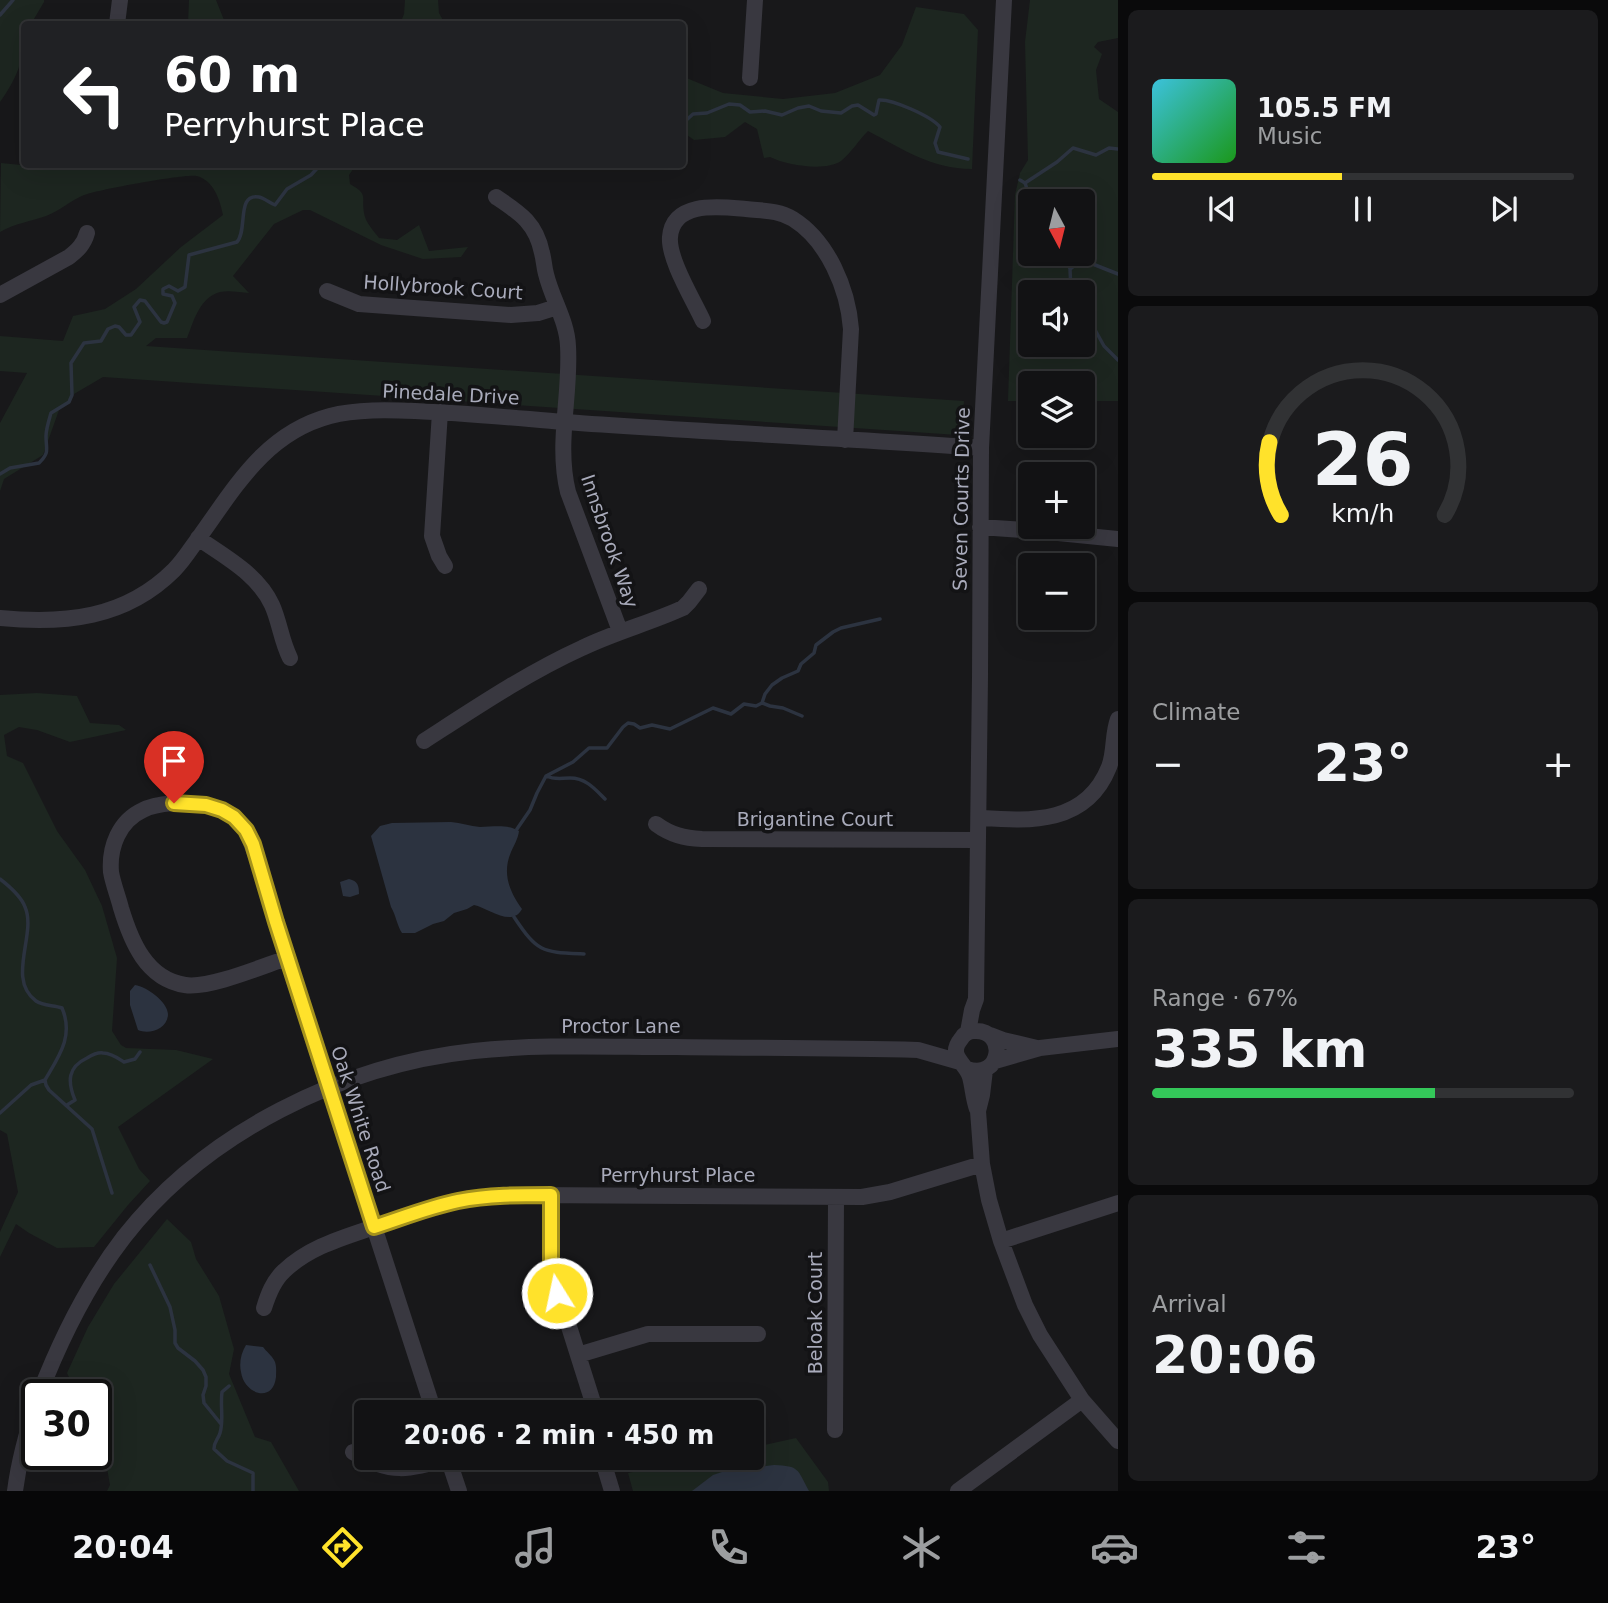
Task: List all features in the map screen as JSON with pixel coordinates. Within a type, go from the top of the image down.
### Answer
[{"type":"street","points":[[117,21],[120,0]]},
{"type":"street","points":[[750,78],[755,0]]},
{"type":"street","name":"Seven Courts Drive","points":[[976,1034],[972,1010],[976,999],[979,818],[981,448],[1003,0]]},
{"type":"street","name":"Innsbrook Way","points":[[496,197],[524,217],[536,232],[545,274],[566,329],[569,349],[564,476],[620,631]]},
{"type":"street","points":[[703,321],[670,245],[671,231],[678,219],[694,209],[714,206],[777,212],[791,218],[807,231],[833,264],[850,312],[845,440]]},
{"type":"street","points":[[0,295],[69,257],[85,241],[87,233]]},
{"type":"street","name":"Hollybrook Court","points":[[327,291],[359,304],[499,314],[526,315],[557,307]]},
{"type":"street","name":"Pinedale Drive","points":[[0,618],[69,620],[92,616],[133,600],[160,583],[186,557],[237,482],[275,443],[330,416],[389,410],[440,412],[981,448]]},
{"type":"street","points":[[440,412],[432,536],[445,566]]},
{"type":"street","points":[[980,527],[1118,539]]},
{"type":"street","points":[[198,538],[252,577],[262,588],[273,608],[290,658]]},
{"type":"street","points":[[424,741],[581,648],[683,608],[699,589]]},
{"type":"street","points":[[979,818],[1046,818],[1068,811],[1087,799],[1102,782],[1110,766],[1118,719]]},
{"type":"street","name":"Oak White Road","points":[[288,958],[224,979],[188,986],[159,974],[147,964],[138,951],[129,932],[111,874],[113,842],[121,828],[143,809],[167,804],[206,805],[222,810],[234,817],[246,830],[253,844],[430,1400]]},
{"type":"street","name":"Brigantine Court","points":[[656,824],[669,834],[702,839],[978,840]]},
{"type":"street","points":[[1040,1048],[976,1034],[958,1044],[956,1051],[970,1075],[972,1096],[978,1111],[982,1164],[989,1200],[1025,1305],[1040,1335],[1082,1400],[1118,1441]]},
{"type":"street","points":[[976,1034],[995,1042],[997,1050],[990,1065],[978,1111]]},
{"type":"street","name":"Proctor Lane","points":[[46,1379],[74,1314],[95,1279],[125,1236],[156,1201],[238,1135],[264,1118],[329,1087],[360,1076],[435,1057],[496,1050],[577,1046],[918,1050],[976,1034]]},
{"type":"street","points":[[963,1066],[974,1071],[1040,1048],[1118,1039]]},
{"type":"street","name":"Proctor Lane","points":[[918,1050],[963,1066]]},
{"type":"street","name":"Perryhurst Place","points":[[264,1308],[272,1285],[282,1272],[317,1248],[340,1238],[458,1201],[499,1196],[551,1195],[876,1195],[982,1164]]},
{"type":"street","points":[[551,1195],[552,1276],[592,1400]]},
{"type":"street","name":"Beloak Court","points":[[835,1430],[836,1197]]},
{"type":"street","points":[[1001,1241],[1118,1203]]},
{"type":"street","points":[[578,1354],[648,1334],[758,1334]]},
{"type":"street","points":[[958,1491],[1082,1400]]},
{"type":"street","points":[[15,1491],[21,1457]]},
{"type":"street","points":[[452,1470],[459,1491]]},
{"type":"street","points":[[606,1470],[612,1491]]},
{"type":"shaded area","points":[[0,0],[44,0],[33,21],[21,21],[20,65],[0,102]]},
{"type":"shaded area","points":[[189,0],[216,0],[225,21],[188,21]]},
{"type":"shaded area","points":[[405,0],[438,0],[439,13],[443,21],[401,21]]},
{"type":"shaded area","points":[[1030,0],[1118,0],[1118,38],[1098,42],[1094,47],[1102,54],[1096,70],[1099,99],[1118,112],[1118,401],[1095,401],[1095,371],[1018,371],[1018,401],[1008,401],[1015,195],[1020,173],[1028,160],[1025,42]]},
{"type":"shaded area","points":[[916,7],[964,14],[978,30],[972,169],[930,162],[868,131],[841,161],[816,167],[764,158],[757,129],[745,122],[725,137],[694,140],[686,134],[686,78],[723,93],[783,99],[835,93],[880,75],[902,45]]},
{"type":"shaded area","points":[[1,163],[21,165],[21,168],[354,168],[349,175],[350,184],[362,194],[365,216],[379,238],[397,240],[419,225],[429,251],[468,247],[461,257],[423,259],[381,245],[310,210],[303,210],[274,224],[233,276],[249,293],[227,291],[213,295],[198,311],[187,338],[156,338],[146,346],[964,401],[962,431],[958,435],[103,377],[74,394],[59,410],[43,455],[4,479],[0,491],[0,423],[27,373],[0,371],[0,336],[63,341],[73,316],[105,309],[136,289],[181,247],[223,215],[218,197],[208,182],[197,176],[190,176],[141,182],[92,193],[79,197],[51,214],[0,232]]},
{"type":"shaded area","points":[[37,693],[77,696],[90,723],[119,725],[126,730],[70,742],[37,730],[19,727],[4,735],[7,756],[23,763],[57,831],[85,870],[102,906],[117,958],[112,1031],[126,1048],[176,1050],[213,1059],[118,1127],[139,1169],[150,1181],[94,1247],[57,1248],[16,1224],[0,1257],[0,1232],[18,1192],[7,1134],[0,1130],[0,695]]},
{"type":"shaded area","points":[[167,1219],[191,1242],[196,1259],[219,1296],[234,1349],[229,1374],[255,1437],[271,1442],[299,1491],[107,1491],[110,1485],[107,1470],[112,1470],[112,1379],[70,1379],[67,1373],[88,1327],[114,1284]]},
{"type":"shaded area","points":[[796,1438],[828,1482],[829,1491],[633,1491],[628,1473],[643,1470],[764,1470],[764,1445]]},
{"type":"water","points":[[451,822],[480,827],[505,827],[519,831],[508,860],[507,875],[510,889],[522,909],[512,917],[506,917],[474,905],[415,933],[402,933],[391,907],[371,836],[380,826],[392,823]]},
{"type":"water","points":[[349,879],[357,884],[359,894],[343,896],[340,882]]},
{"type":"water","points":[[135,985],[156,995],[167,1009],[165,1024],[157,1030],[138,1030],[130,1005],[130,991]]},
{"type":"water","points":[[246,1345],[263,1347],[275,1362],[276,1377],[270,1391],[258,1393],[243,1380],[240,1362]]},
{"type":"water","points":[[764,1466],[789,1466],[797,1470],[809,1491],[692,1491],[713,1475],[733,1470],[764,1470]]},
{"type":"waterway","points":[[0,15],[13,0]]},
{"type":"waterway","points":[[686,120],[693,114],[707,113],[729,104],[740,105],[750,112],[765,111],[782,115],[809,106],[821,111],[841,113],[858,105],[874,115],[879,100],[885,100],[920,113],[940,127],[935,143],[938,152],[968,159]]},
{"type":"waterway","points":[[1025,183],[1073,148],[1096,155],[1109,148],[1118,149]]},
{"type":"waterway","points":[[0,474],[10,468],[39,463],[45,456],[46,430],[51,413],[69,402],[72,395],[71,363],[84,343],[101,341],[108,329],[115,326],[126,335],[131,335],[140,322],[134,307],[140,300],[145,301],[161,322],[167,322],[175,303],[172,296],[163,294],[163,289],[169,286],[178,291],[185,287],[189,255],[237,242],[247,201],[252,197],[259,197],[275,205],[287,189],[311,175],[317,168]]},
{"type":"waterway","points":[[1020,180],[1025,183],[1027,189]]},
{"type":"waterway","points":[[1070,269],[1085,261],[1118,274]]},
{"type":"waterway","points":[[1069,266],[1070,280]]},
{"type":"waterway","points":[[1095,330],[1104,346],[1118,360]]},
{"type":"waterway","points":[[762,703],[772,685],[798,671],[801,664],[814,653],[816,645],[833,632],[880,619]]},
{"type":"waterway","points":[[517,829],[530,810],[546,776],[573,762],[589,748],[607,748],[628,723],[640,728],[652,725],[670,729],[713,708],[731,714],[744,704],[756,706],[762,703],[802,716]]},
{"type":"waterway","points":[[546,776],[581,780],[605,799]]},
{"type":"waterway","points":[[0,879],[21,899],[28,918],[22,969],[27,992],[39,1003],[62,1008],[66,1028],[63,1045],[45,1080],[31,1085],[0,1113]]},
{"type":"waterway","points":[[514,917],[529,938],[542,948],[584,954]]},
{"type":"waterway","points":[[67,1105],[75,1100],[70,1081],[73,1070],[81,1062],[101,1053],[112,1055],[124,1062],[135,1059],[140,1052]]},
{"type":"waterway","points":[[45,1080],[49,1090],[92,1129],[112,1193]]},
{"type":"waterway","points":[[150,1265],[170,1307],[175,1343],[203,1370],[206,1377],[204,1403],[221,1424]]},
{"type":"waterway","points":[[229,1386],[222,1392],[221,1428],[214,1449],[227,1461],[253,1473],[253,1491]]},
{"type":"route","points":[[174,803],[206,805],[222,810],[234,817],[246,830],[253,844],[374,1227],[458,1201],[499,1196],[551,1195],[551,1263],[557,1293]]}]
